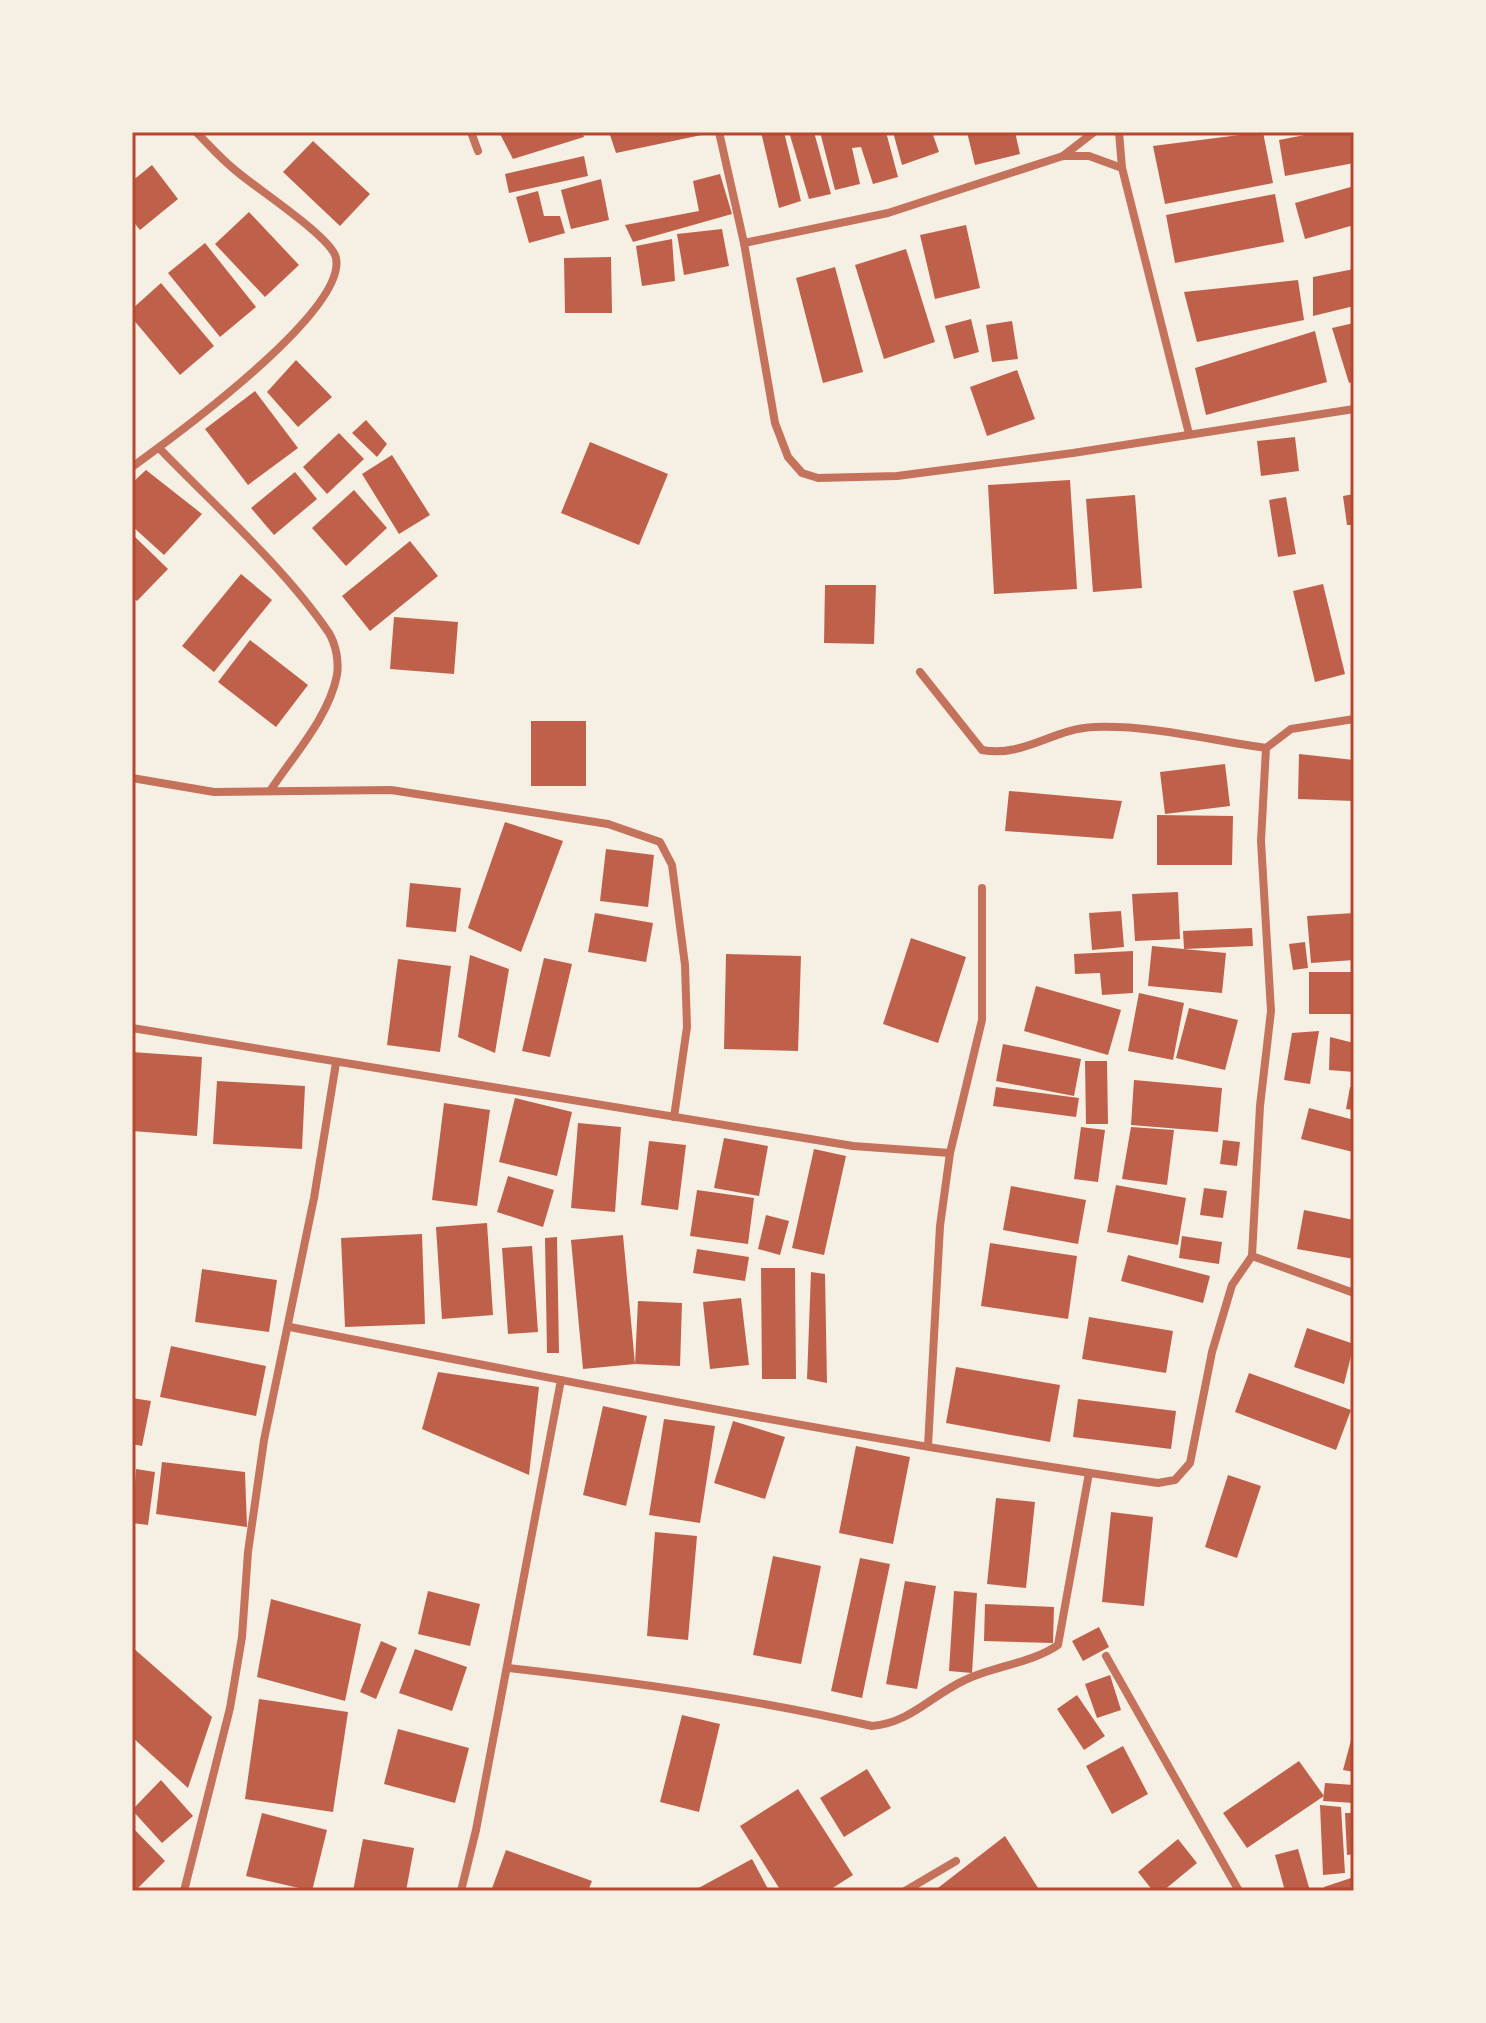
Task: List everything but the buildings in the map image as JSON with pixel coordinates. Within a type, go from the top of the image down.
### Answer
[{"type":"street","points":[[132,467],[250,374],[321,305],[334,279],[336,256],[325,240],[235,170],[196,132]]},
{"type":"street","points":[[471,132],[478,151]]},
{"type":"street","points":[[719,132],[744,243],[779,441],[802,473],[818,478],[897,476],[1073,453],[1354,409]]},
{"type":"street","points":[[1063,156],[1094,132]]},
{"type":"street","points":[[1119,132],[1122,168],[1189,434]]},
{"type":"street","points":[[744,243],[888,213],[1063,156],[1089,156],[1122,168]]},
{"type":"street","points":[[159,448],[267,560],[330,635],[337,652],[337,673],[327,706],[270,791]]},
{"type":"street","points":[[920,672],[982,750],[1016,751],[1063,731],[1092,727],[1156,730],[1266,748],[1291,729],[1354,719]]},
{"type":"street","points":[[290,1327],[561,1380],[928,1446],[1158,1483],[1175,1480],[1190,1463],[1216,1339],[1232,1285],[1252,1256],[1260,1106],[1271,1011],[1261,841],[1266,748]]},
{"type":"street","points":[[132,778],[214,792],[391,790],[608,824],[660,842],[672,865],[685,965],[687,1027],[674,1117]]},
{"type":"street","points":[[928,1446],[940,1226],[950,1153],[982,1020],[982,888]]},
{"type":"street","points":[[132,1028],[853,1146],[950,1153]]},
{"type":"street","points":[[184,1891],[230,1708],[242,1637],[248,1552],[264,1440],[290,1327],[336,1063]]},
{"type":"street","points":[[1252,1256],[1354,1293]]},
{"type":"street","points":[[461,1891],[508,1668],[561,1380]]},
{"type":"street","points":[[508,1668],[675,1686],[872,1726],[888,1725],[908,1717],[962,1681],[1058,1645],[1089,1473]]},
{"type":"street","points":[[1106,1656],[1239,1891]]},
{"type":"street","points":[[905,1891],[956,1861]]}]
